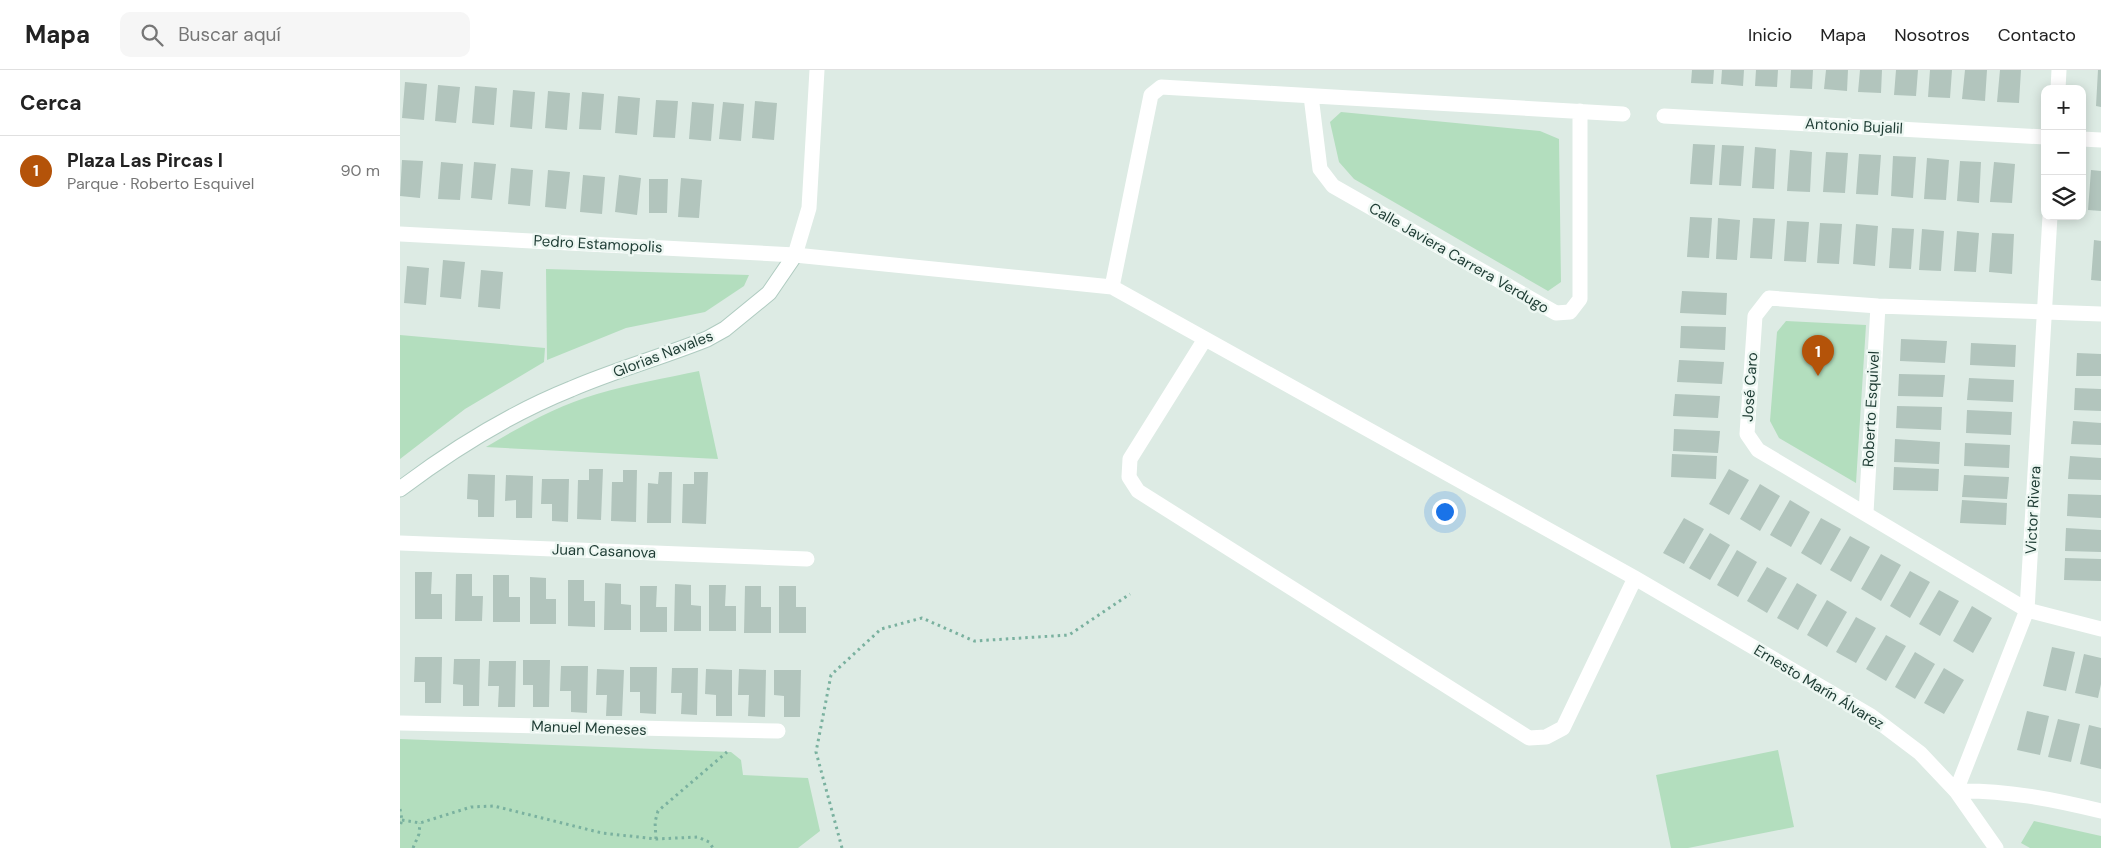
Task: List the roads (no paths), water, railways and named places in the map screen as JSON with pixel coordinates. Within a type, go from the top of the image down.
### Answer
[{"type":"street","name":"Glorias Navales","points":[[400,489],[458,447],[532,406],[570,389],[707,340],[725,329],[769,292],[795,255],[809,208],[818,70]]},
{"type":"street","points":[[2058,85],[2059,70]]},
{"type":"street","points":[[1112,287],[1151,95],[1161,87],[1623,114]]},
{"type":"street","name":"Calle Javiera Carrera Verdugo","points":[[1312,96],[1320,169],[1333,186],[1556,314],[1570,312],[1580,299],[1580,111]]},
{"type":"street","name":"Antonio Bujalil","points":[[1664,116],[2041,137]]},
{"type":"street","points":[[2086,139],[2101,140]]},
{"type":"street","name":"Victor Rivera","points":[[1956,791],[2027,610],[2050,220]]},
{"type":"street","name":"Pedro Estamopolis","points":[[400,234],[795,255],[1112,287]]},
{"type":"street","name":"Ernesto Marín Álvarez","points":[[1112,287],[1635,578],[1871,716],[1920,753],[1956,791],[1996,848]]},
{"type":"street","name":"José Caro","points":[[2101,314],[1878,306],[1769,298],[1755,316],[1747,434],[1758,450],[2027,610],[2101,629]]},
{"type":"street","name":"Roberto Esquivel","points":[[1866,513],[1878,306]]},
{"type":"street","points":[[1206,339],[1130,459],[1129,477],[1138,491],[1529,738],[1546,737],[1563,728],[1635,578]]},
{"type":"street","name":"Juan Casanova","points":[[400,543],[808,559]]},
{"type":"street","name":"Manuel Meneses","points":[[400,723],[751,732],[778,731]]},
{"type":"street","points":[[1956,791],[1994,790],[2041,796],[2101,811]]},
{"type":"place","name":"Plaza Las Pircas I","points":[[1818,376]]}]
